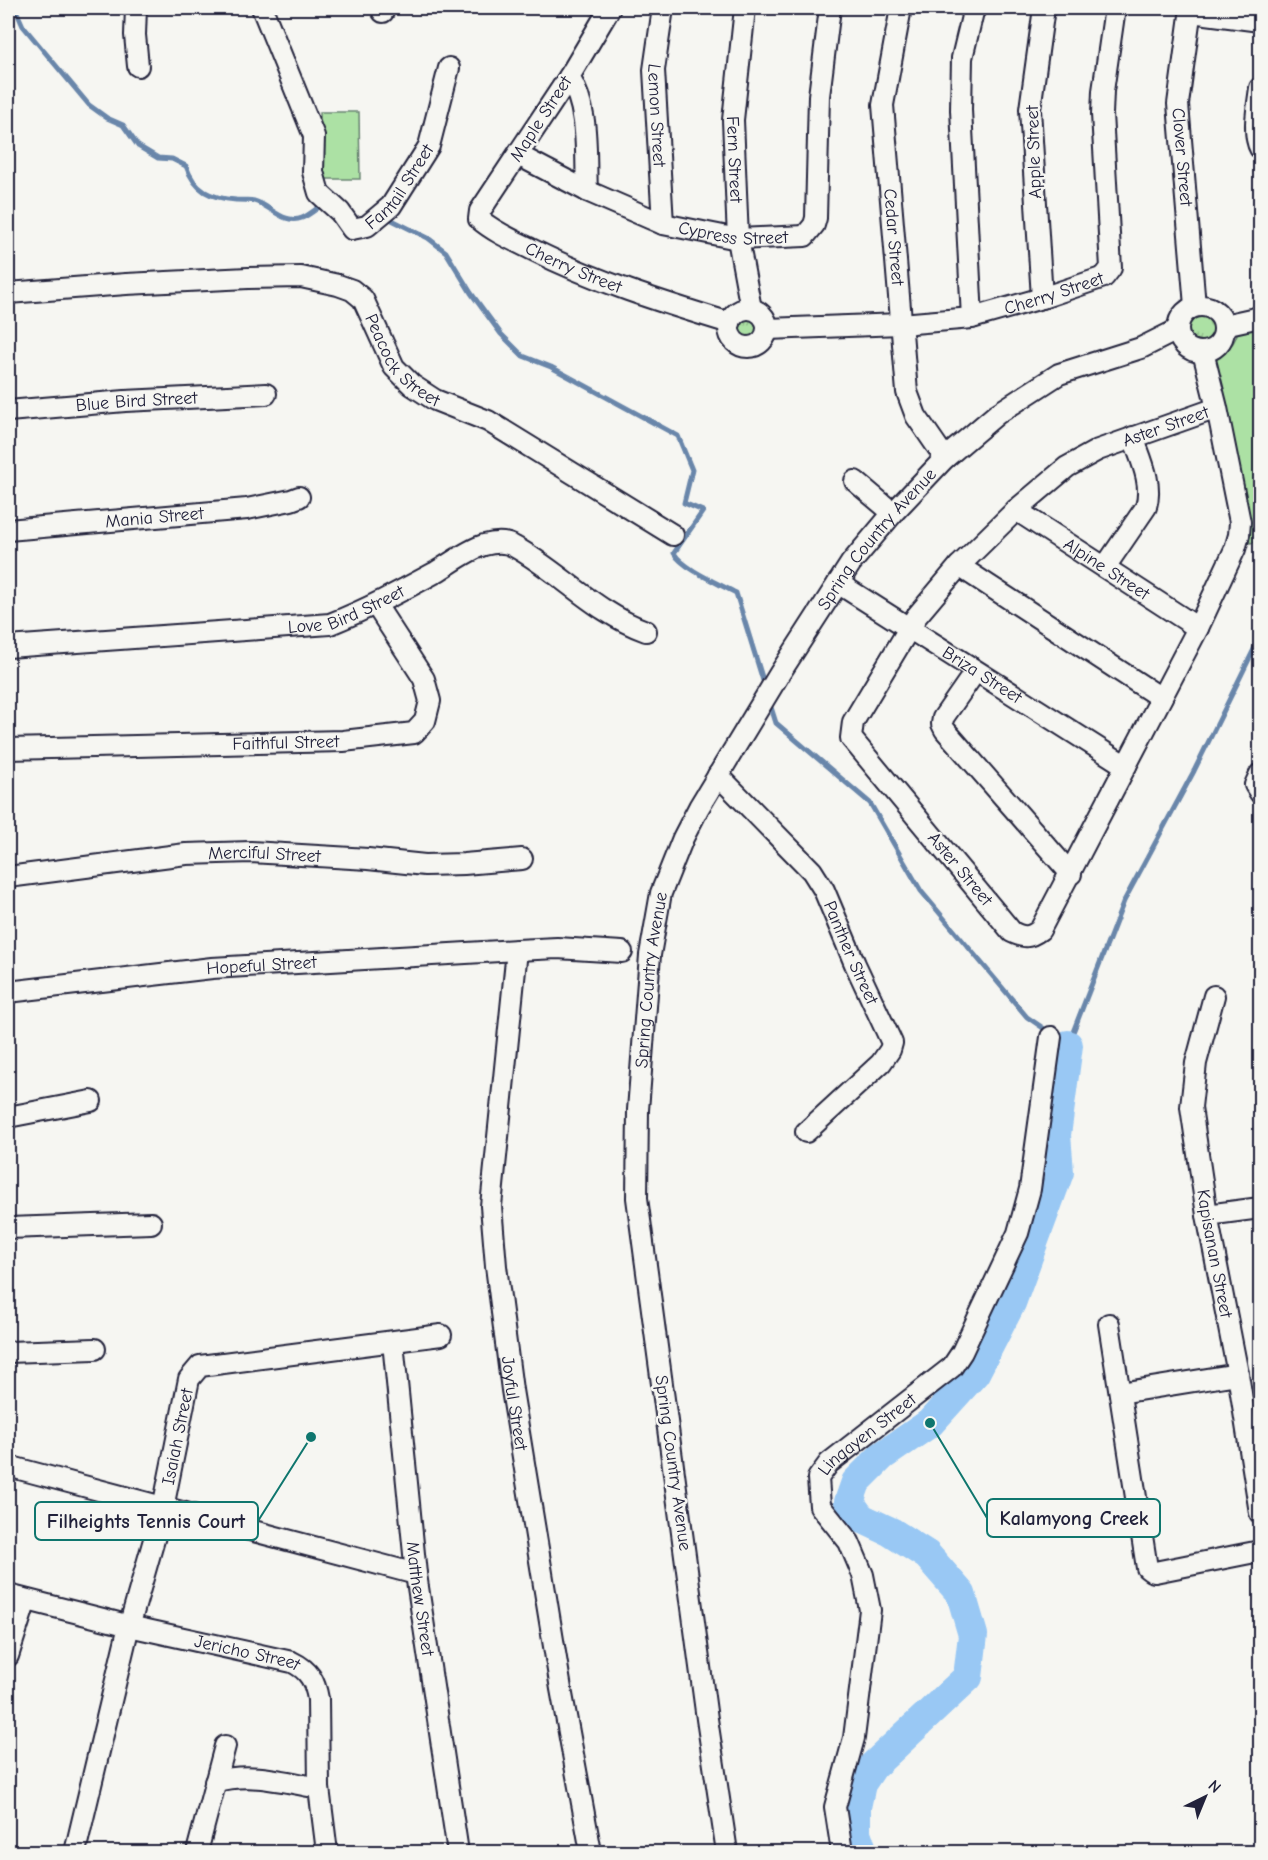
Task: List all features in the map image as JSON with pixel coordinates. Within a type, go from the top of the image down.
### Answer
[{"type":"street","points":[[136,8],[135,35],[138,66]]},
{"type":"street","name":"Fantail Street","points":[[262,8],[314,136],[313,172],[319,193],[340,212],[352,230],[367,226],[391,206],[429,146],[449,68]]},
{"type":"street","name":"Maple Street","points":[[488,227],[478,219],[480,211],[569,77],[610,8]]},
{"type":"street","name":"Lemon Street","points":[[663,8],[654,70],[663,224]]},
{"type":"street","name":"Fern Street","points":[[745,8],[733,120],[738,239],[751,309]]},
{"type":"street","name":"Cypress Street","points":[[518,155],[587,191],[663,224],[738,239],[805,236],[814,225],[816,218],[819,96],[830,8]]},
{"type":"street","name":"Cedar Street","points":[[901,8],[883,105],[907,392],[916,416],[945,458]]},
{"type":"street","points":[[972,318],[961,110],[962,58],[973,12],[976,8]]},
{"type":"street","name":"Apple Street","points":[[1042,298],[1030,109],[1044,8]]},
{"type":"street","name":"Cherry Street","points":[[767,328],[901,324],[972,318],[1104,277],[1111,268],[1102,91],[1115,8]]},
{"type":"street","points":[[1191,10],[1260,21]]},
{"type":"street","name":"Clover Street","points":[[1191,10],[1178,104],[1195,306]]},
{"type":"street","points":[[569,77],[578,91],[583,107],[587,191]]},
{"type":"street","points":[[1260,88],[1257,115],[1257,143],[1260,148]]},
{"type":"street","name":"Cherry Street","points":[[488,227],[612,286],[729,323]]},
{"type":"street","name":"Peacock Street","points":[[8,293],[126,284],[301,277],[352,290],[363,299],[394,367],[412,385],[435,400],[488,421],[673,535]]},
{"type":"street","points":[[1195,306],[1213,309],[1220,315],[1224,325],[1224,334],[1220,343],[1203,352],[1193,351],[1185,345],[1177,330],[1180,318],[1195,306]]},
{"type":"street","points":[[751,309],[765,320],[767,328],[765,338],[759,344],[750,347],[741,346],[729,333],[729,323],[741,310],[751,309]]},
{"type":"street","points":[[1224,325],[1260,317]]},
{"type":"street","name":"Spring Country Avenue","points":[[728,1852],[702,1685],[637,1198],[638,1110],[650,955],[661,893],[679,848],[718,775],[851,563],[893,513],[945,458],[997,414],[1059,374],[1141,348],[1177,330]]},
{"type":"street","name":"Aster Street","points":[[1203,352],[1218,408],[1240,522],[1235,549],[1198,628],[1071,874],[1040,930],[1024,938],[1012,933],[851,738],[853,722],[907,629],[959,566],[1016,510],[1067,467],[1098,450],[1218,408]]},
{"type":"street","name":"Blue Bird Street","points":[[8,411],[125,401],[267,394]]},
{"type":"street","points":[[1105,567],[1146,507],[1149,497],[1149,485],[1133,437]]},
{"type":"street","points":[[855,481],[893,513]]},
{"type":"street","name":"Mania Street","points":[[8,530],[247,509],[299,497]]},
{"type":"street","name":"Alpine Street","points":[[1016,510],[1198,628]]},
{"type":"street","name":"Love Bird Street","points":[[8,647],[330,624],[376,605],[483,546],[505,542],[516,547],[608,610],[635,627],[646,631]]},
{"type":"street","points":[[959,566],[1161,698]]},
{"type":"street","name":"Briza Street","points":[[838,584],[1126,766]]},
{"type":"street","name":"Faithful Street","points":[[8,749],[343,741],[414,733],[425,721],[430,701],[424,679],[376,605]]},
{"type":"street","points":[[975,672],[943,718],[942,724],[1071,874]]},
{"type":"street","points":[[1260,774],[1255,785],[1260,793]]},
{"type":"street","name":"Panther Street","points":[[718,775],[812,871],[825,890],[855,964],[890,1036],[890,1050],[881,1063],[806,1132]]},
{"type":"street","name":"Merciful Street","points":[[8,878],[186,854],[251,852],[425,865],[522,859]]},
{"type":"street","name":"Hopeful Street","points":[[8,993],[212,968],[556,948],[621,952]]},
{"type":"street","name":"Joyful Street","points":[[517,950],[491,1206],[496,1266],[512,1390],[561,1689],[591,1852]]},
{"type":"street","name":"Kapisanan Street","points":[[1215,996],[1196,1063],[1191,1107],[1207,1215],[1238,1374],[1260,1513]]},
{"type":"street","name":"Lingayen Street","points":[[842,1852],[835,1807],[854,1738],[870,1610],[863,1575],[849,1542],[820,1506],[818,1479],[829,1463],[952,1367],[962,1352],[1018,1233],[1030,1189],[1051,1037]]},
{"type":"street","points":[[8,1117],[91,1101]]},
{"type":"street","points":[[1207,1215],[1260,1208]]},
{"type":"street","points":[[8,1228],[151,1223]]},
{"type":"street","points":[[1109,1324],[1147,1568],[1155,1572],[1260,1551]]},
{"type":"street","name":"Isaiah Street","points":[[75,1852],[129,1625],[163,1508],[189,1379],[200,1366],[441,1335]]},
{"type":"street","name":"Matthew Street","points":[[393,1342],[416,1574],[458,1852]]},
{"type":"street","points":[[8,1352],[95,1349]]},
{"type":"street","points":[[1120,1393],[1238,1374]]},
{"type":"street","points":[[8,1466],[416,1574]]},
{"type":"street","points":[[8,1656],[17,1597]]},
{"type":"street","name":"Jericho Street","points":[[17,1597],[301,1666],[313,1680],[318,1699],[319,1788],[327,1852]]},
{"type":"street","points":[[197,1852],[225,1746]]},
{"type":"street","points":[[215,1782],[231,1777],[245,1777],[319,1788]]},
{"type":"green space","points":[[320,112],[359,112],[360,179],[322,179]]},
{"type":"green space","points":[[1201,307],[1216,313],[1222,328],[1216,343],[1201,349],[1186,343],[1180,328],[1186,313]]},
{"type":"green space","points":[[748,313],[759,318],[764,329],[759,340],[748,345],[737,340],[732,329],[737,318]]},
{"type":"green space","points":[[1260,327],[1260,541],[1250,543],[1215,356],[1230,347],[1238,331]]},
{"type":"waterway","points":[[15,8],[23,26],[89,105],[107,118],[123,125],[138,146],[158,158],[172,159],[186,166],[194,182],[205,192],[227,199],[254,201],[289,219],[302,218],[325,203]]},
{"type":"waterway","points":[[390,219],[428,238],[446,252],[471,293],[501,334],[523,356],[551,367],[678,436],[692,470],[684,503],[703,511],[674,553],[685,565],[736,593],[765,687]]},
{"type":"waterway","points":[[769,701],[776,723],[870,803],[921,891],[1027,1017],[1068,1045],[1124,901],[1194,771],[1260,637]]},
{"type":"waterway","points":[[863,1852],[856,1833],[856,1807],[861,1784],[873,1766],[968,1677],[973,1635],[961,1594],[927,1555],[891,1532],[861,1518],[849,1502],[856,1482],[882,1456],[930,1423],[975,1373],[1011,1303],[1059,1172],[1056,1135],[1068,1045]]},
{"type":"place","name":"Kalamyong Creek","points":[[930,1423]]},
{"type":"place","name":"Filheights Tennis Court","points":[[311,1437]]}]
